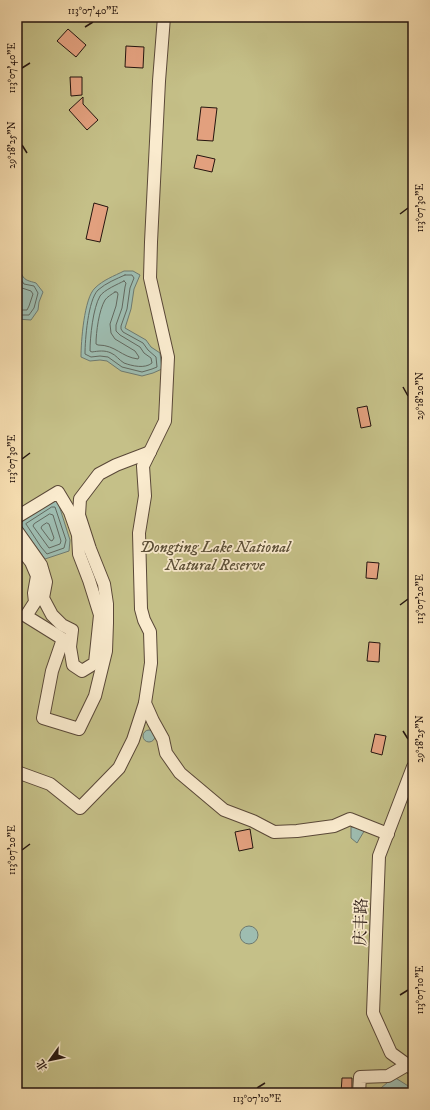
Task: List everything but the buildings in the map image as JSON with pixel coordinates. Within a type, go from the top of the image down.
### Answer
[{"type":"street","points":[[17,772],[50,784],[80,808],[119,768],[133,740],[145,703],[151,663],[150,632],[144,620],[141,609],[139,533],[145,496],[143,466],[166,421],[168,357],[150,278],[159,80],[164,17]]},
{"type":"street","points":[[17,544],[31,562],[38,576],[34,593],[35,602],[26,616],[63,639],[52,671],[44,718],[79,729],[95,696],[106,651],[107,623],[107,604],[104,584],[90,549],[79,515],[80,499],[99,474],[116,465],[150,452]]},
{"type":"street","points":[[17,517],[58,492],[70,512],[78,535],[79,554],[100,615],[95,663],[82,671],[73,665],[70,647],[72,630],[62,625],[52,615],[44,598],[46,582],[41,565],[17,531]]},
{"type":"street","points":[[145,703],[163,738],[166,753],[180,773],[224,810],[253,821],[274,832],[297,831],[334,826],[350,819],[388,834]]},
{"type":"street","name":"庆丰路","points":[[410,1067],[391,1053],[372,1013],[379,856],[413,767]]},
{"type":"street","points":[[359,1093],[360,1077],[388,1076],[410,1067]]},
{"type":"green space","name":"Dongting Lake National Natural Reserve","points":[[17,17],[413,17],[413,1093],[17,1093]]},
{"type":"water","points":[[17,266],[25,278],[36,283],[43,292],[38,310],[31,320],[17,319]]},
{"type":"water","points":[[124,271],[133,271],[140,275],[134,289],[131,309],[125,328],[146,340],[151,347],[160,353],[162,369],[142,376],[121,371],[107,361],[90,361],[81,357],[84,321],[91,293],[95,288],[109,278]]},
{"type":"water","points":[[57,499],[70,540],[69,551],[45,559],[19,523]]},
{"type":"water","points":[[147,730],[151,730],[155,736],[151,742],[147,742],[143,738],[143,734]]},
{"type":"water","points":[[351,827],[366,828],[357,843],[351,838]]},
{"type":"water","points":[[245,926],[253,926],[258,931],[256,942],[253,944],[245,944],[240,939],[240,931]]},
{"type":"water","points":[[394,1077],[413,1089],[413,1093],[375,1093]]}]
